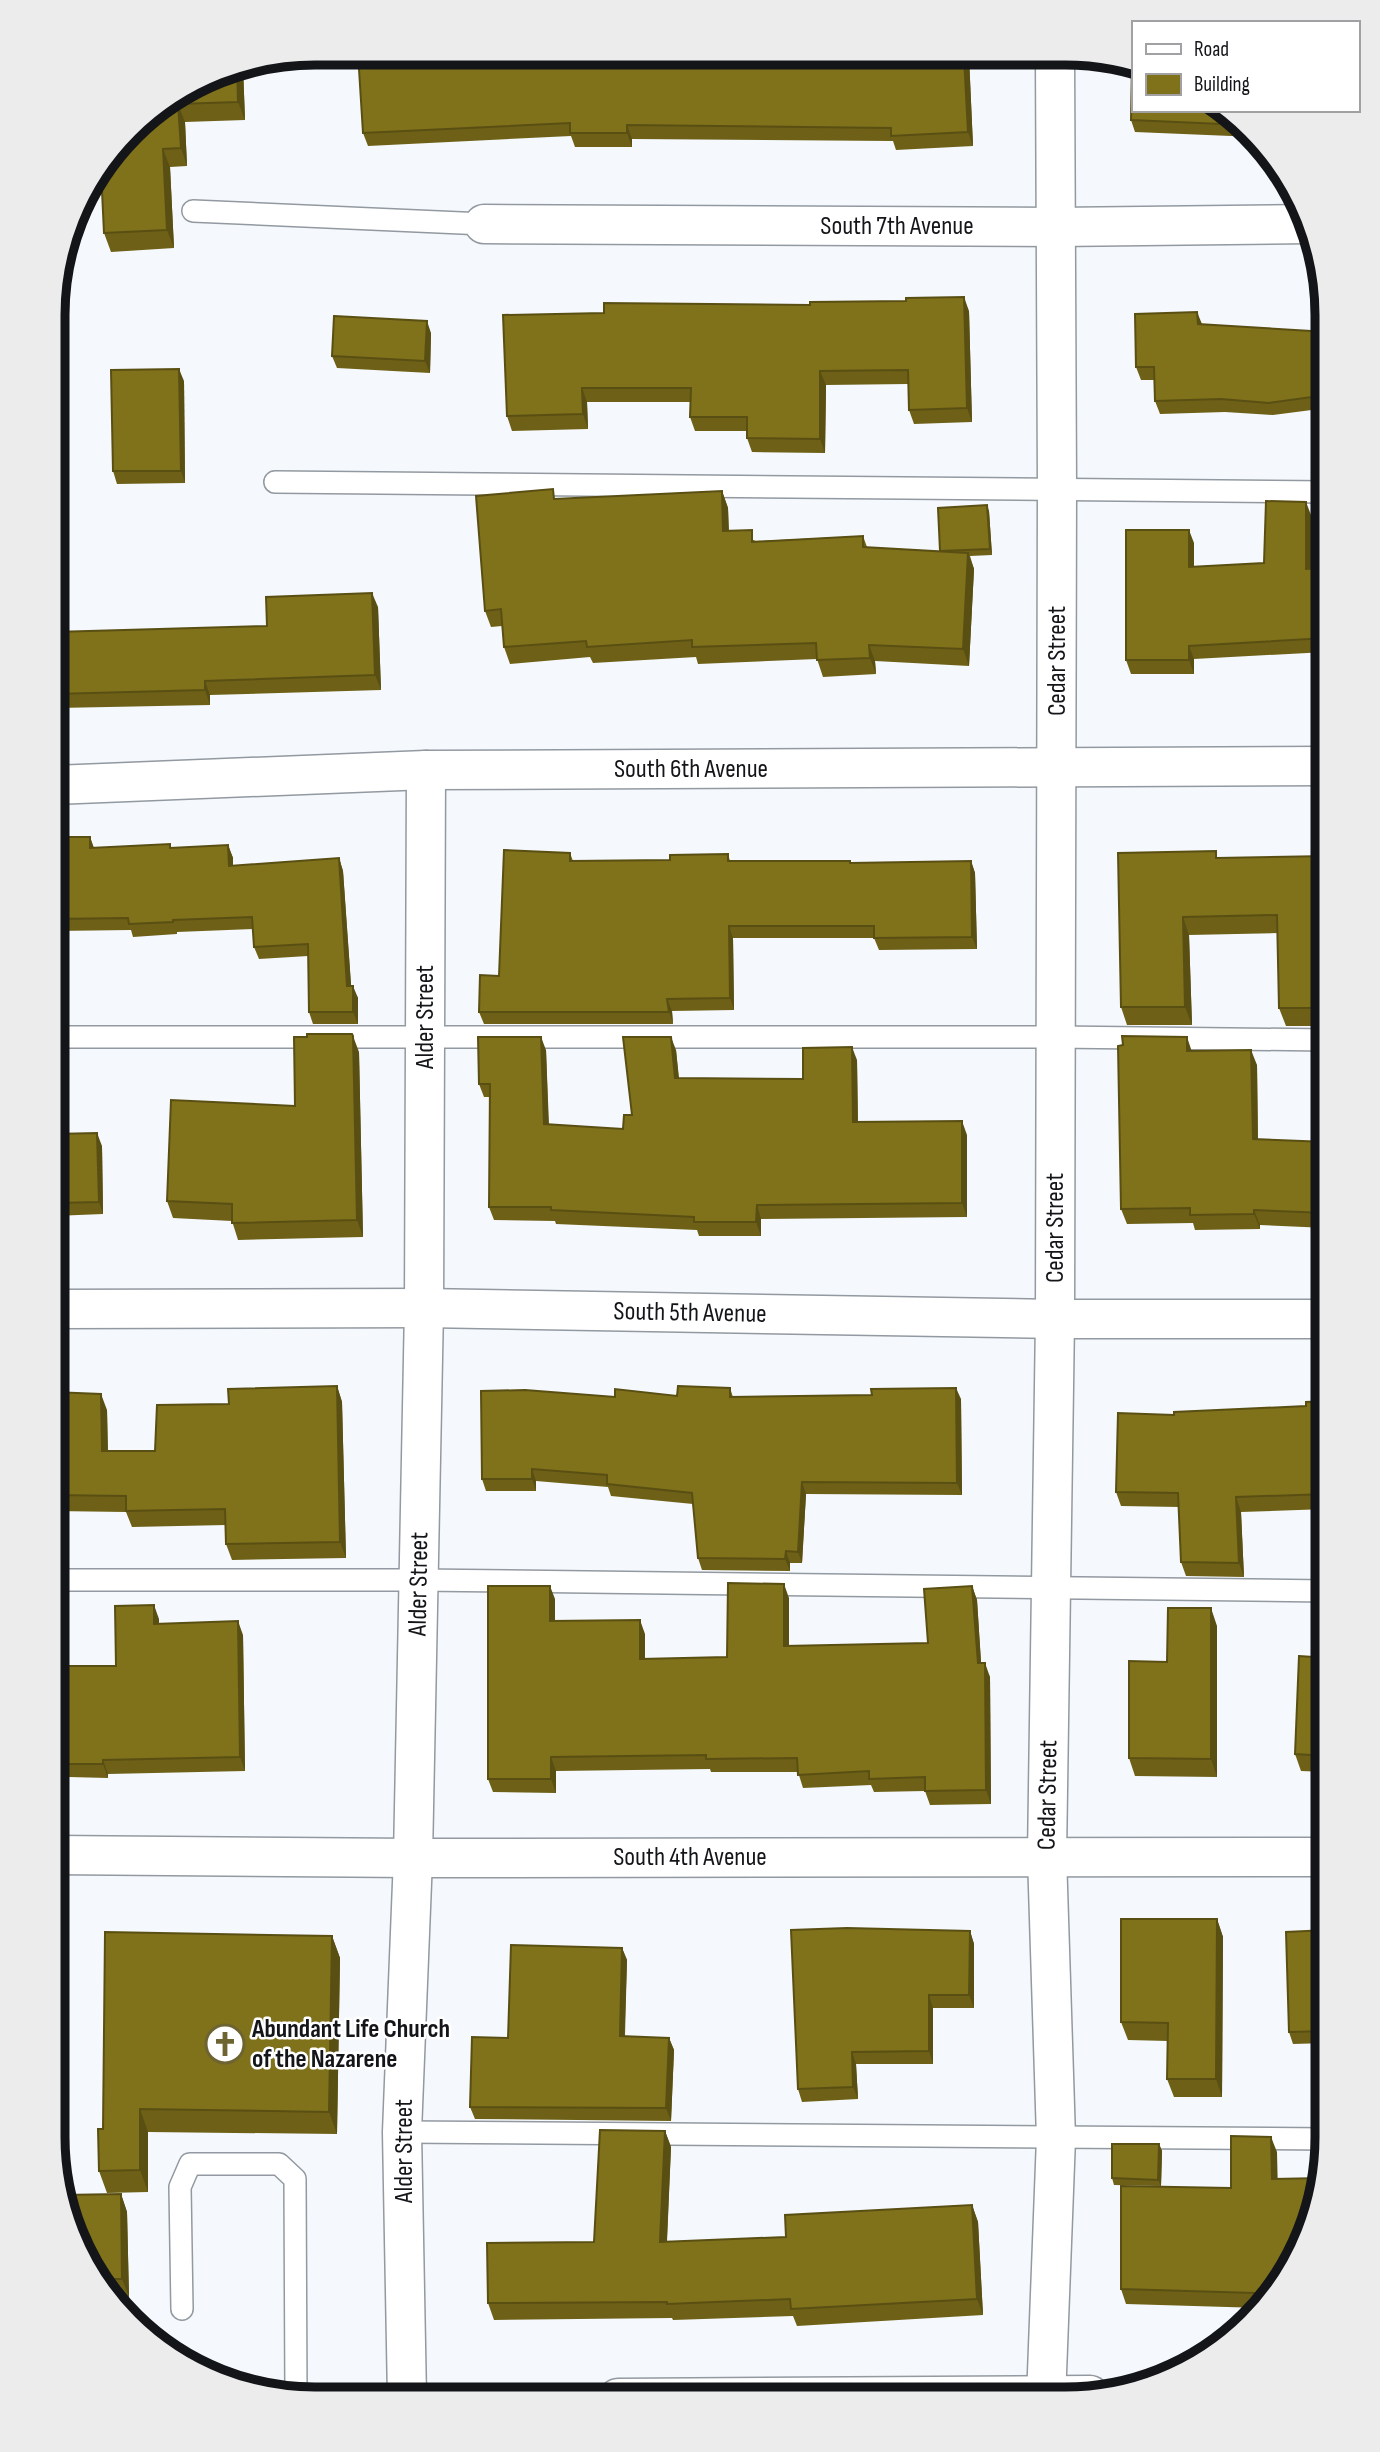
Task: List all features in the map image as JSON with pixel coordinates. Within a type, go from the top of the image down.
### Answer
[{"type":"street","name":"Cedar Street","points":[[1046,2387],[1056,2138],[1047,1856],[1055,1320],[1055,65]]},
{"type":"street","name":"South 7th Avenue","points":[[484,224],[1057,227],[1298,224]]},
{"type":"street","name":"South 6th Avenue","points":[[65,785],[426,770],[1315,766]]},
{"type":"street","name":"Alder Street","points":[[407,2387],[402,2132],[414,1858],[424,1308],[426,770]]},
{"type":"street","name":"South 5th Avenue","points":[[65,1310],[424,1308],[1055,1320],[1315,1319]]},
{"type":"street","name":"South 4th Avenue","points":[[65,1855],[414,1858],[1315,1857]]},
{"type":"lane","points":[[193,211],[484,224]]},
{"type":"lane","points":[[275,482],[1057,487],[1315,492]]},
{"type":"lane","points":[[65,1037],[1056,1037],[1315,1040]]},
{"type":"lane","points":[[65,1580],[419,1580],[1315,1591]]},
{"type":"lane","points":[[402,2132],[1315,2139]]},
{"type":"lane","points":[[182,2309],[180,2187],[190,2164],[279,2164],[295,2179],[296,2387]]},
{"type":"building","points":[[359,65],[964,65],[968,132],[891,136],[891,128],[627,125],[627,133],[570,133],[570,123],[363,133]]},
{"type":"building","points":[[1132,74],[1132,112],[1211,112],[1227,124],[1131,120]]},
{"type":"building","points":[[237,77],[238,102],[181,104]]},
{"type":"building","points":[[178,106],[181,148],[163,149],[167,230],[104,233],[102,184],[138,138]]},
{"type":"building","points":[[964,297],[967,408],[909,410],[908,370],[820,371],[820,439],[747,438],[747,417],[690,417],[691,388],[582,388],[583,414],[507,416],[503,315],[604,313],[604,303],[810,305],[810,302],[906,301],[906,298]]},
{"type":"building","points":[[1197,312],[1198,324],[1315,331],[1315,397],[1269,403],[1221,399],[1155,401],[1154,367],[1136,367],[1135,314]]},
{"type":"building","points":[[334,316],[427,321],[425,361],[332,356]]},
{"type":"building","points":[[179,369],[181,471],[113,471],[111,370]]},
{"type":"building","points":[[553,489],[554,499],[722,491],[723,531],[752,530],[752,542],[863,536],[863,547],[968,553],[963,649],[869,645],[870,658],[817,660],[816,643],[692,647],[692,640],[587,647],[586,641],[504,647],[501,609],[485,611],[476,496]]},
{"type":"building","points":[[1266,501],[1306,502],[1306,569],[1315,569],[1315,639],[1189,646],[1189,660],[1126,660],[1126,530],[1189,530],[1189,567],[1264,563]]},
{"type":"building","points":[[987,505],[990,549],[940,551],[938,508]]},
{"type":"building","points":[[372,593],[375,675],[205,681],[205,690],[65,694],[65,632],[267,626],[266,597]]},
{"type":"building","points":[[65,837],[90,837],[90,848],[170,844],[170,848],[228,845],[229,866],[339,858],[347,986],[353,986],[353,1012],[309,1012],[308,944],[254,947],[252,917],[129,924],[128,918],[65,919]]},
{"type":"building","points":[[504,850],[570,853],[570,861],[670,860],[670,855],[728,854],[728,861],[971,861],[972,937],[874,938],[874,926],[729,926],[730,998],[667,999],[669,1012],[479,1012],[480,975],[499,976]]},
{"type":"building","points":[[1216,851],[1216,858],[1315,856],[1315,1008],[1279,1008],[1277,915],[1183,917],[1185,1007],[1121,1007],[1118,853]]},
{"type":"building","points":[[307,1034],[353,1036],[357,1220],[232,1223],[232,1204],[167,1201],[171,1100],[295,1106],[294,1037],[307,1037]]},
{"type":"building","points":[[1122,1036],[1187,1037],[1187,1051],[1251,1050],[1253,1139],[1315,1142],[1315,1213],[1254,1210],[1254,1214],[1190,1215],[1190,1208],[1121,1209],[1118,1046],[1123,1045]]},
{"type":"building","points":[[478,1037],[541,1037],[544,1124],[623,1129],[624,1115],[632,1115],[623,1037],[671,1037],[675,1078],[803,1079],[803,1048],[852,1047],[853,1122],[962,1121],[962,1203],[757,1205],[756,1222],[694,1222],[694,1217],[551,1210],[551,1207],[489,1207],[490,1084],[479,1084]]},
{"type":"building","points":[[97,1133],[99,1202],[65,1203],[65,1134]]},
{"type":"building","points":[[337,1386],[340,1542],[226,1544],[225,1509],[126,1511],[126,1496],[65,1495],[65,1392],[101,1394],[102,1451],[155,1451],[157,1405],[229,1404],[228,1389]]},
{"type":"building","points":[[678,1386],[730,1388],[730,1397],[872,1395],[871,1389],[956,1388],[957,1483],[802,1482],[798,1552],[786,1551],[785,1559],[698,1558],[692,1493],[607,1484],[607,1475],[532,1469],[532,1479],[482,1479],[481,1391],[525,1390],[615,1397],[615,1389],[677,1396]]},
{"type":"building","points":[[1306,1402],[1315,1402],[1315,1494],[1236,1497],[1239,1563],[1181,1562],[1178,1493],[1116,1492],[1118,1413],[1174,1415],[1174,1412],[1306,1406]]},
{"type":"building","points":[[728,1583],[784,1584],[784,1646],[928,1643],[924,1589],[972,1586],[978,1663],[985,1663],[986,1790],[925,1791],[925,1777],[869,1779],[869,1771],[798,1775],[797,1758],[706,1759],[706,1755],[551,1757],[551,1779],[488,1779],[488,1586],[550,1586],[550,1621],[640,1620],[640,1659],[727,1657]]},
{"type":"building","points":[[154,1605],[154,1624],[238,1621],[240,1757],[103,1760],[103,1764],[65,1764],[65,1666],[116,1666],[115,1606]]},
{"type":"building","points":[[1168,1608],[1211,1608],[1211,1759],[1129,1758],[1129,1661],[1167,1662]]},
{"type":"building","points":[[1299,1656],[1315,1657],[1315,1755],[1295,1754]]},
{"type":"building","points":[[1121,1919],[1217,1919],[1216,2079],[1167,2079],[1168,2023],[1121,2022]]},
{"type":"building","points":[[847,1928],[970,1931],[969,1995],[929,1995],[929,2051],[852,2052],[853,2087],[798,2089],[791,1930]]},
{"type":"building","points":[[1315,1931],[1315,2031],[1289,2032],[1286,1932]]},
{"type":"building","name":"Abundant Life Church of the Nazarene","points":[[105,1932],[332,1936],[329,2112],[140,2109],[140,2170],[99,2171],[98,2129],[103,2129]]},
{"type":"building","points":[[511,1945],[622,1948],[620,2036],[669,2038],[666,2108],[470,2107],[472,2037],[508,2038]]},
{"type":"building","points":[[600,2130],[665,2131],[660,2242],[786,2237],[785,2215],[972,2205],[977,2299],[791,2309],[790,2299],[667,2304],[488,2303],[487,2243],[594,2242]]},
{"type":"building","points":[[1231,2136],[1271,2137],[1272,2179],[1311,2178],[1307,2202],[1296,2233],[1282,2262],[1261,2293],[1121,2289],[1121,2186],[1231,2188]]},
{"type":"building","points":[[1112,2144],[1159,2144],[1158,2180],[1112,2178]]},
{"type":"building","points":[[121,2194],[122,2279],[109,2279],[98,2262],[78,2218],[72,2195]]},
{"type":"place","name":"Abundant Life Church of the Nazarene","points":[[225,2044]]}]
